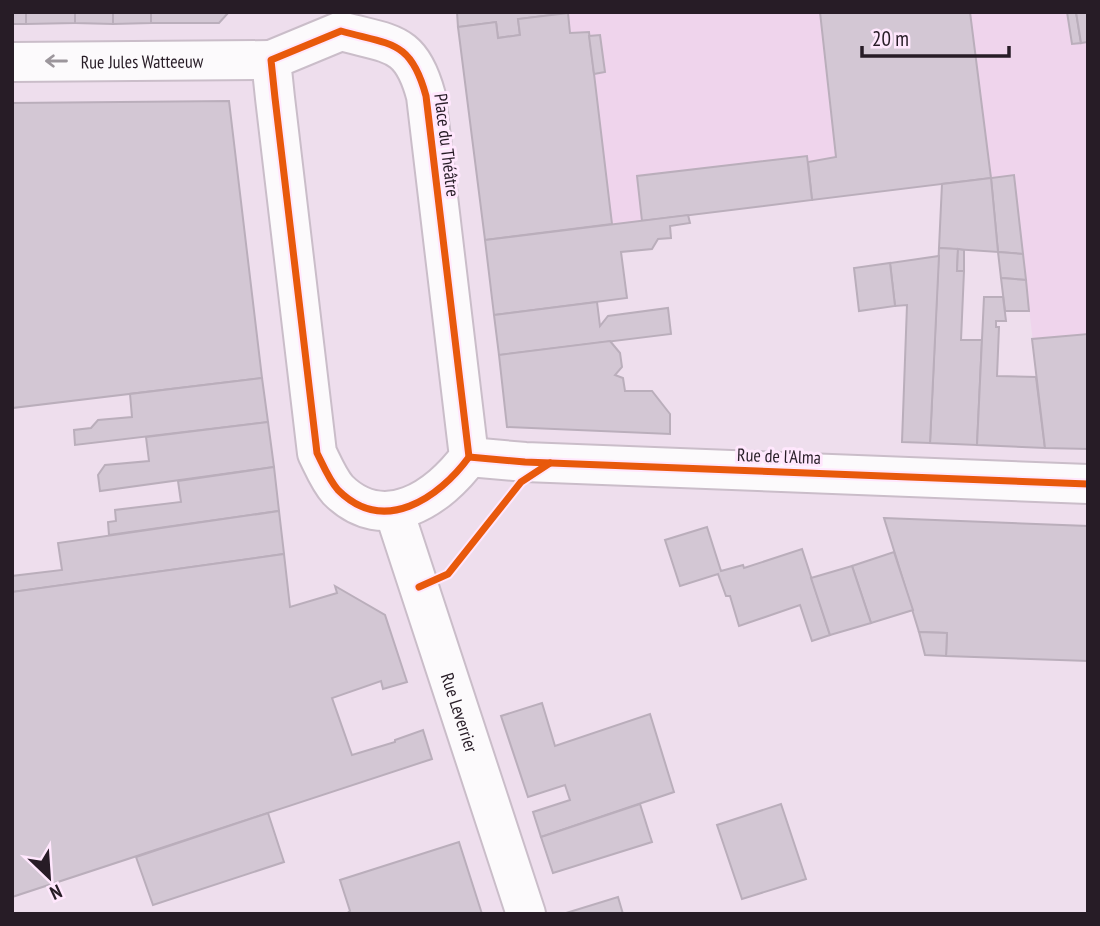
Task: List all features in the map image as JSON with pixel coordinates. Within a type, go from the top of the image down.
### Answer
[{"type":"street","name":"Place du Théâtre","points":[[271,60],[340,22],[408,55],[421,77],[426,96],[469,457]]},
{"type":"street","name":"Rue Jules Watteeuw","points":[[12,62],[271,60]]},
{"type":"street","points":[[271,60],[317,453],[336,488],[351,501],[369,508],[394,511],[420,503],[438,492],[469,457]]},
{"type":"street","name":"Rue de l'Alma","points":[[469,457],[525,462],[1088,484]]},
{"type":"street","name":"Rue Leverrier","points":[[394,511],[526,914]]},
{"type":"shaded area","points":[[457,12],[1088,12],[1088,449],[1045,448],[1014,175],[485,240]]},
{"type":"building","points":[[12,12],[26,12],[26,24],[12,24]]},
{"type":"building","points":[[26,12],[75,12],[75,23],[26,24]]},
{"type":"building","points":[[75,12],[113,12],[113,24],[75,23]]},
{"type":"building","points":[[113,12],[151,12],[151,23],[113,24]]},
{"type":"building","points":[[151,12],[229,12],[219,23],[151,23]]},
{"type":"building","points":[[457,12],[568,13],[518,19],[520,35],[498,38],[496,22],[458,27]]},
{"type":"building","points":[[820,12],[970,12],[991,178],[812,200],[808,162],[836,157]]},
{"type":"building","points":[[1067,12],[1076,12],[1081,43],[1072,44]]},
{"type":"building","points":[[1076,12],[1088,12],[1088,42],[1081,43]]},
{"type":"building","points":[[568,13],[570,33],[589,32],[612,224],[485,240],[458,27],[496,22],[498,38],[520,35],[518,19]]},
{"type":"building","points":[[600,35],[605,72],[594,74],[589,36]]},
{"type":"building","points":[[229,101],[262,378],[12,408],[12,103]]},
{"type":"building","points":[[807,156],[812,200],[642,221],[637,176]]},
{"type":"building","points":[[1014,175],[1023,254],[998,252],[991,178]]},
{"type":"building","points":[[991,178],[998,252],[939,248],[942,184]]},
{"type":"building","points":[[688,215],[690,223],[670,226],[671,238],[658,239],[652,249],[621,252],[627,298],[494,315],[485,240]]},
{"type":"building","points":[[939,248],[958,249],[957,271],[964,271],[961,340],[982,340],[977,445],[930,443]]},
{"type":"building","points":[[958,249],[964,250],[964,271],[957,271]]},
{"type":"building","points":[[998,252],[1023,254],[1026,280],[1001,278]]},
{"type":"building","points":[[939,256],[930,443],[902,442],[907,305],[895,306],[890,263]]},
{"type":"building","points":[[890,263],[895,306],[859,311],[854,268]]},
{"type":"building","points":[[1001,278],[1026,280],[1029,311],[1005,311]]},
{"type":"building","points":[[984,297],[1003,297],[1006,321],[996,321],[996,327],[999,327],[997,376],[1036,377],[1045,448],[977,445]]},
{"type":"building","points":[[597,302],[600,326],[608,316],[668,308],[671,334],[499,355],[494,315]]},
{"type":"building","points":[[1088,334],[1088,449],[1045,448],[1032,339]]},
{"type":"building","points":[[610,341],[620,353],[622,367],[615,375],[623,378],[625,391],[652,391],[670,414],[670,434],[507,427],[499,355]]},
{"type":"building","points":[[262,378],[268,422],[75,445],[74,430],[91,428],[98,420],[132,417],[130,394]]},
{"type":"building","points":[[268,422],[274,467],[100,491],[98,475],[105,465],[149,461],[146,437]]},
{"type":"building","points":[[274,467],[279,511],[109,535],[108,522],[116,521],[115,510],[181,502],[178,481]]},
{"type":"building","points":[[279,511],[284,554],[12,592],[12,576],[62,570],[58,543]]},
{"type":"building","points":[[884,518],[1088,526],[1088,661],[946,656],[947,633],[919,632]]},
{"type":"building","points":[[707,527],[721,571],[743,565],[744,568],[802,549],[830,635],[812,641],[800,605],[739,626],[730,596],[726,596],[718,574],[680,586],[665,540]]},
{"type":"building","points":[[894,552],[913,610],[871,623],[852,566]]},
{"type":"building","points":[[284,554],[290,607],[337,593],[335,586],[385,615],[407,682],[383,689],[381,681],[332,698],[352,755],[423,730],[432,759],[12,897],[12,592]]},
{"type":"building","points":[[852,566],[871,623],[830,635],[811,578]]},
{"type":"building","points":[[919,632],[947,633],[946,656],[925,655]]},
{"type":"building","points":[[542,703],[555,746],[650,714],[674,792],[541,837],[533,812],[570,800],[565,785],[528,797],[501,716]]},
{"type":"building","points":[[640,804],[652,842],[553,873],[541,837]]},
{"type":"building","points":[[781,804],[806,879],[742,899],[717,825]]},
{"type":"building","points":[[268,813],[284,862],[153,905],[136,857]]},
{"type":"building","points":[[459,842],[482,914],[346,914],[350,911],[340,880]]},
{"type":"building","points":[[618,897],[623,914],[566,914],[566,913]]},
{"type":"cycle path","points":[[341,31],[397,48],[413,64],[426,96],[469,457],[457,472],[426,498],[392,511],[374,510],[356,503],[338,490],[317,453],[275,98],[271,60],[341,31]]},
{"type":"cycle path","points":[[469,457],[525,462],[1088,484]]},
{"type":"cycle path","points":[[419,587],[448,574],[521,482],[550,463]]}]
